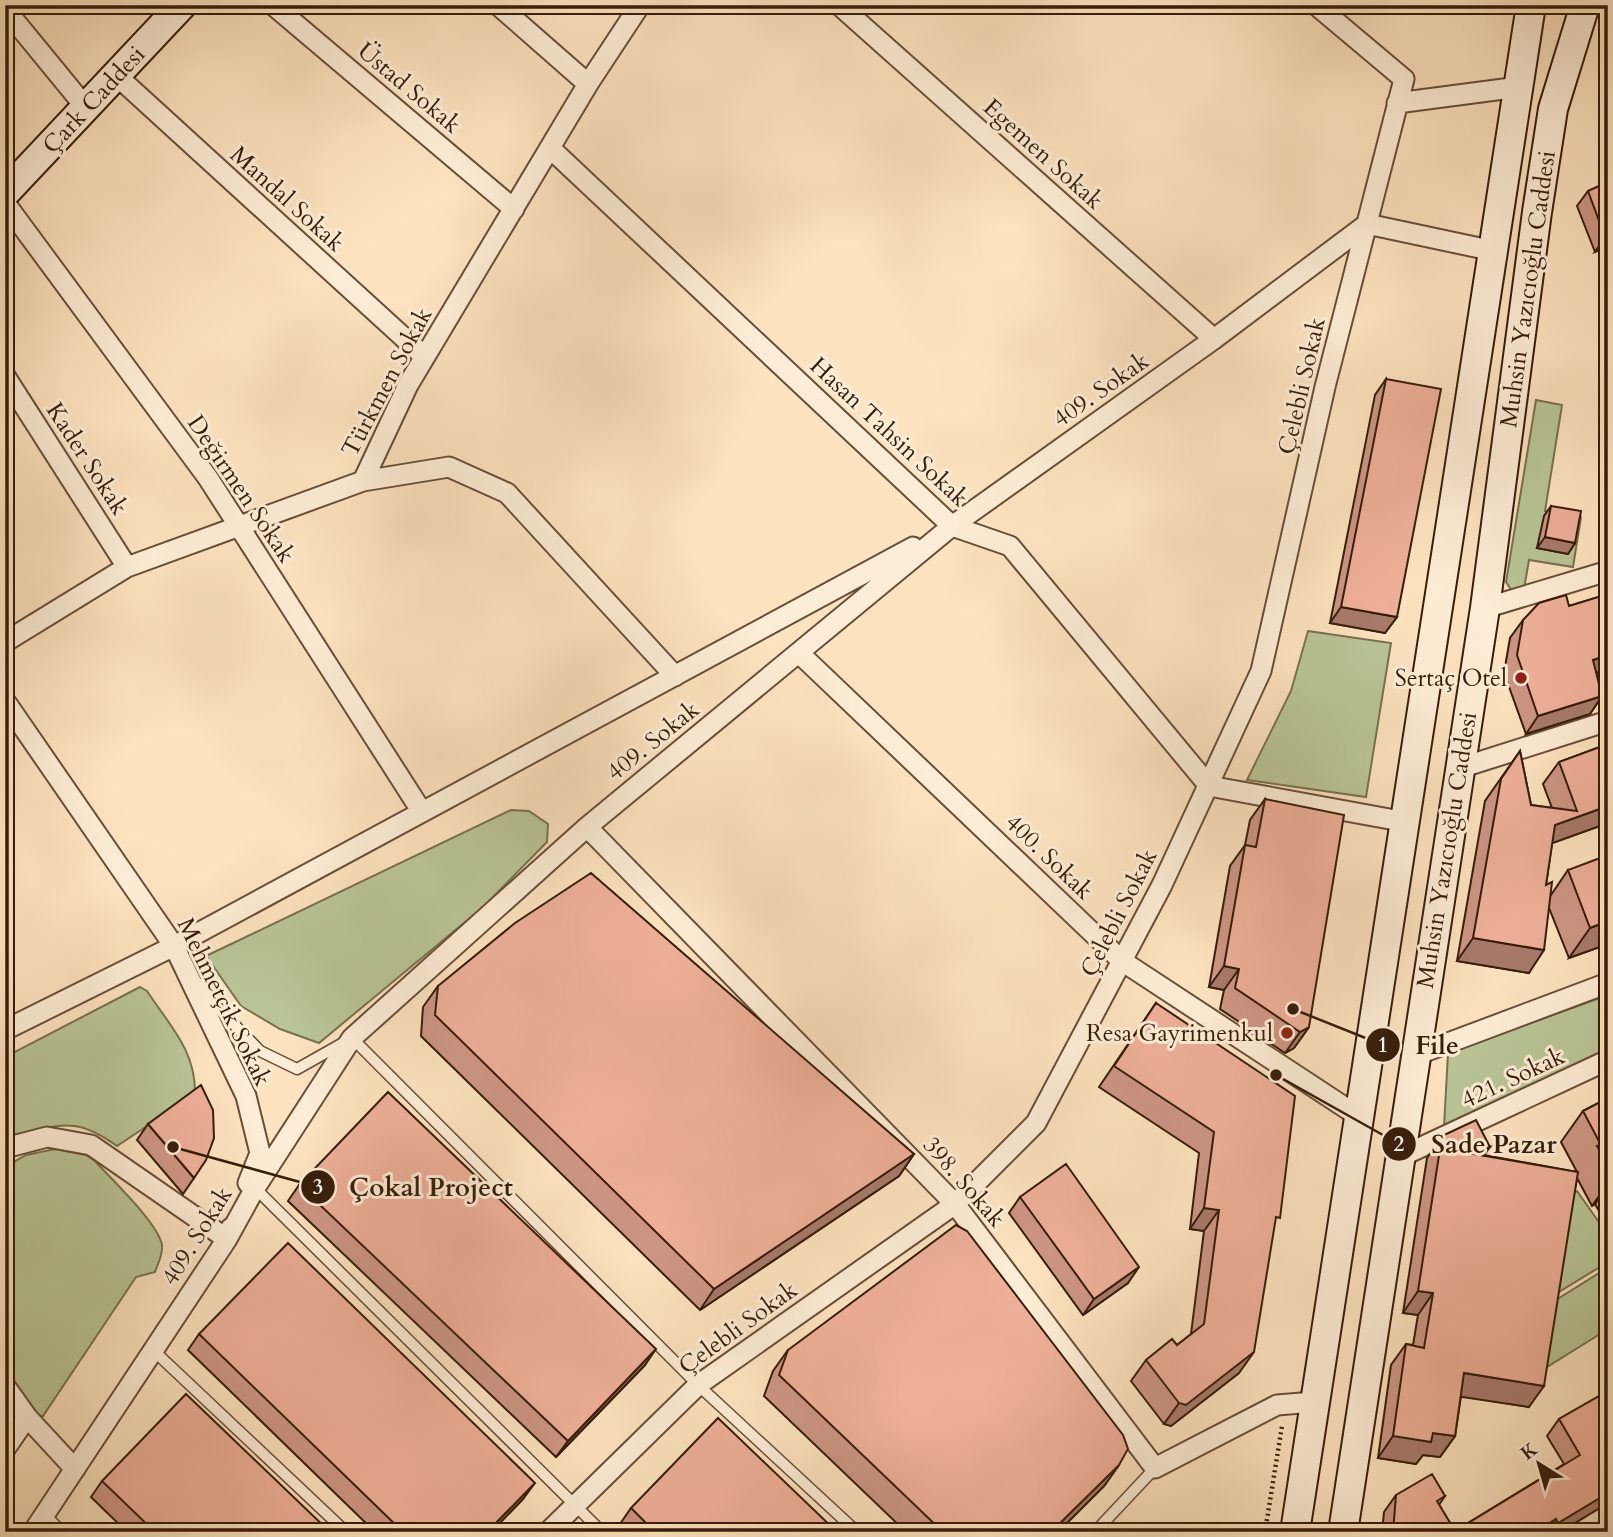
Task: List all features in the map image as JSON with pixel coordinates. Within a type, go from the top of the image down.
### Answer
[{"type":"main road","name":"Çark Caddesi","points":[[5,193],[87,109],[182,5]]},
{"type":"main road","name":"Muhsin Yazıcıoğlu Caddesi","points":[[1295,1532],[1531,5]]},
{"type":"main road","name":"Muhsin Yazıcıoğlu Caddesi","points":[[1343,1532],[1485,608],[1553,109],[1585,5]]},
{"type":"street","name":"Üstad Sokak","points":[[273,5],[514,209]]},
{"type":"street","points":[[498,5],[588,84]]},
{"type":"street","name":"Türkmen Sokak","points":[[5,642],[127,567],[363,481],[408,385],[588,84],[639,5]]},
{"type":"street","name":"Egemen Sokak","points":[[839,5],[1214,339]]},
{"type":"street","name":"Çelebli Sokak","points":[[548,1532],[698,1385],[956,1203],[1036,1123],[1122,961],[1209,786],[1261,671],[1325,387],[1404,79],[1316,5]]},
{"type":"street","points":[[5,9],[87,109]]},
{"type":"street","name":"Mandal Sokak","points":[[117,76],[425,358]]},
{"type":"street","points":[[1397,103],[1519,87]]},
{"type":"street","name":"Hasan Tahsin Sokak","points":[[550,148],[952,526],[1010,546],[1209,786]]},
{"type":"street","name":"Değirmen Sokak","points":[[5,203],[208,478],[422,812]]},
{"type":"street","points":[[1367,224],[1494,251]]},
{"type":"street","name":"409. Sokak","points":[[33,1532],[227,1239],[255,1188],[352,1038],[587,827],[952,526],[1214,339],[1367,224]]},
{"type":"street","name":"Kader Sokak","points":[[5,376],[127,567]]},
{"type":"street","points":[[363,481],[449,467],[506,493],[675,676]]},
{"type":"street","points":[[5,1030],[174,946],[952,526]]},
{"type":"street","points":[[1485,608],[1608,571]]},
{"type":"street","name":"400. Sokak","points":[[799,653],[1122,961],[1358,1116]]},
{"type":"street","name":"Mehmetçik Sokak","points":[[5,701],[174,946],[246,1096],[260,1153],[227,1239]]},
{"type":"street","points":[[1460,768],[1608,721]]},
{"type":"street","points":[[1209,786],[1406,822]]},
{"type":"street","name":"398. Sokak","points":[[587,827],[956,1203],[1155,1468]]},
{"type":"street","points":[[1416,1055],[1608,983]]},
{"type":"street","name":"421. Sokak","points":[[1400,1157],[1608,1060]]},
{"type":"street","points":[[5,1148],[47,1137],[91,1145],[227,1239]]},
{"type":"street","points":[[5,1387],[27,1417],[75,1469]]},
{"type":"street","points":[[1155,1468],[1277,1405],[1314,1402]]},
{"type":"street","points":[[5,1449],[27,1417]]},
{"type":"lane","points":[[174,946],[216,1006],[260,1051],[297,1069],[352,1038],[698,1385],[857,1532]]},
{"type":"lane","points":[[255,1188],[602,1532]]},
{"type":"lane","points":[[153,1350],[346,1532]]},
{"type":"lane","points":[[1095,1532],[1155,1468]]},
{"type":"lane","points":[[44,1514],[62,1532]]},
{"type":"path","points":[[1265,1532],[1285,1405]]},
{"type":"green space","points":[[1536,400],[1562,405],[1545,511],[1581,517],[1573,567],[1529,560],[1524,589],[1512,591],[1506,582]]},
{"type":"green space","points":[[1308,631],[1391,643],[1366,797],[1247,780],[1291,691]]},
{"type":"green space","points":[[511,810],[529,811],[548,824],[547,842],[482,908],[319,1043],[280,1029],[241,1006],[206,956]]},
{"type":"green space","points":[[140,987],[147,991],[180,1040],[191,1065],[195,1094],[117,1146],[102,1136],[78,1127],[56,1126],[13,1135],[5,1132],[5,1057]]},
{"type":"green space","points":[[1608,995],[1608,1050],[1444,1127],[1448,1053]]},
{"type":"green space","points":[[55,1149],[86,1155],[95,1161],[152,1225],[159,1236],[162,1249],[155,1272],[136,1277],[43,1416],[37,1417],[5,1369],[5,1167],[26,1155]]},
{"type":"green space","points":[[1577,1191],[1608,1235],[1608,1262],[1549,1298],[1566,1198]]},
{"type":"green space","points":[[1607,1268],[1608,1329],[1539,1372],[1548,1305]]},
{"type":"building","points":[[1608,182],[1608,236],[1605,237],[1588,191]]},
{"type":"building","points":[[1386,379],[1441,389],[1397,617],[1341,607]]},
{"type":"building","points":[[1551,506],[1581,511],[1575,543],[1545,537]]},
{"type":"building","points":[[1608,594],[1608,655],[1593,660],[1602,696],[1538,716],[1517,655],[1523,620],[1539,603],[1566,595],[1569,606]]},
{"type":"building","points":[[1608,744],[1608,806],[1555,825],[1546,885],[1552,882],[1544,950],[1473,938],[1501,779],[1520,751],[1531,805],[1577,811],[1559,762]]},
{"type":"building","points":[[1265,799],[1344,815],[1309,1027],[1300,1032],[1235,988],[1239,969],[1224,966],[1245,845],[1256,847]]},
{"type":"building","points":[[1608,855],[1608,921],[1590,928],[1568,870]]},
{"type":"building","points":[[591,873],[914,1154],[714,1289],[435,1015],[438,986],[515,923]]},
{"type":"building","points":[[1156,1003],[1295,1096],[1280,1218],[1276,1217],[1254,1352],[1186,1405],[1179,1403],[1146,1360],[1172,1339],[1177,1345],[1204,1324],[1219,1210],[1204,1208],[1214,1132],[1114,1066]]},
{"type":"building","points":[[201,1085],[213,1110],[214,1138],[206,1160],[194,1178],[148,1124]]},
{"type":"building","points":[[388,1092],[656,1349],[568,1441],[299,1185]]},
{"type":"building","points":[[1608,1098],[1608,1165],[1583,1111]]},
{"type":"building","points":[[1476,1120],[1490,1147],[1474,1154],[1578,1172],[1544,1386],[1464,1373],[1455,1436],[1433,1433],[1431,1442],[1393,1436],[1406,1344],[1424,1348],[1433,1293],[1418,1291],[1442,1136]]},
{"type":"building","points":[[1066,1164],[1139,1267],[1094,1299],[1020,1197]]},
{"type":"building","points":[[956,1225],[967,1231],[1123,1435],[1128,1449],[1119,1465],[1051,1532],[943,1532],[779,1375],[788,1350]]},
{"type":"building","points":[[288,1243],[535,1483],[487,1532],[403,1532],[199,1334]]},
{"type":"building","points":[[1608,1391],[1608,1493],[1558,1523],[1556,1519],[1535,1532],[1393,1532],[1396,1495],[1432,1474],[1445,1496],[1437,1501],[1455,1531],[1580,1455],[1559,1419]]},
{"type":"building","points":[[186,1394],[330,1532],[155,1532],[102,1481]]},
{"type":"building","points":[[718,1418],[837,1532],[655,1532],[631,1508]]},
{"type":"place","name":"Sertaç Otel","points":[[1521,678]]},
{"type":"place","name":"File","points":[[1293,1009]]},
{"type":"place","name":"Resa Gayrimenkul","points":[[1287,1033]]},
{"type":"place","name":"Sade Pazar","points":[[1276,1075]]},
{"type":"place","name":"Çokal Project","points":[[173,1147]]}]
